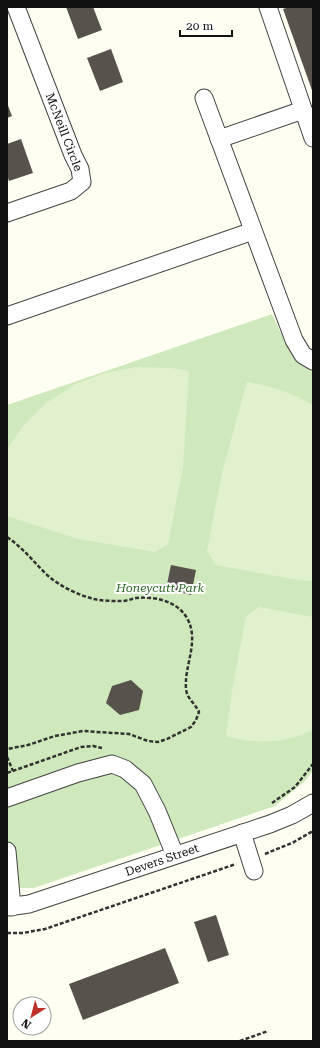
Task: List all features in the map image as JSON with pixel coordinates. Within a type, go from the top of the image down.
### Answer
[{"type":"street","name":"McNeill Circle","points":[[7,213],[70,191],[82,182],[80,169],[73,155],[16,7]]},
{"type":"street","points":[[268,7],[313,138]]},
{"type":"street","points":[[204,98],[294,340],[303,355],[313,360]]},
{"type":"street","points":[[219,139],[303,110]]},
{"type":"street","points":[[7,316],[253,231]]},
{"type":"street","points":[[7,798],[78,773],[112,764],[118,766],[125,769],[143,784],[157,811],[175,855]]},
{"type":"street","name":"Devers Street","points":[[10,907],[29,904],[242,833],[292,815],[313,803]]},
{"type":"street","points":[[242,833],[253,865]]},
{"type":"street","points":[[7,851],[10,907]]},
{"type":"path","points":[[7,537],[27,553],[47,575],[76,593],[94,599],[108,601],[123,601],[150,597],[166,601],[179,608],[187,618],[192,629],[193,640],[186,678],[186,691],[188,698],[196,705],[199,712],[191,727],[158,742],[129,734],[83,731],[55,736],[28,745],[7,749]]},
{"type":"path","points":[[7,757],[13,772]]},
{"type":"path","points":[[7,933],[23,933],[45,929],[253,865],[313,831]]},
{"type":"path","points":[[240,1041],[268,1031]]},
{"type":"green space","name":"Honeycutt Park","points":[[272,314],[283,338],[294,356],[306,368],[313,371],[313,771],[304,782],[275,806],[34,888],[7,888],[7,405]]},
{"type":"green space","points":[[137,367],[171,368],[189,371],[183,467],[168,544],[155,552],[78,539],[7,516],[7,449],[23,426],[46,403],[76,384],[105,373]]},
{"type":"green space","points":[[247,382],[281,390],[313,405],[313,581],[293,579],[216,565],[207,551],[222,473]]},
{"type":"green space","points":[[259,607],[313,617],[313,730],[291,738],[270,741],[248,741],[226,736],[232,691],[246,616]]},
{"type":"building","points":[[66,7],[93,7],[102,30],[78,39]]},
{"type":"building","points":[[289,7],[313,7],[313,93],[283,9]]},
{"type":"building","points":[[111,49],[123,82],[100,91],[87,58]]},
{"type":"building","points":[[7,103],[12,116],[7,118]]},
{"type":"building","points":[[21,139],[33,173],[9,181],[7,175],[7,144]]},
{"type":"building","points":[[171,565],[196,570],[191,595],[166,589]]},
{"type":"building","points":[[131,680],[143,691],[139,710],[120,715],[106,703],[112,686]]},
{"type":"building","points":[[216,915],[229,955],[208,962],[194,922]]},
{"type":"building","points":[[165,948],[179,983],[83,1020],[69,984]]}]
